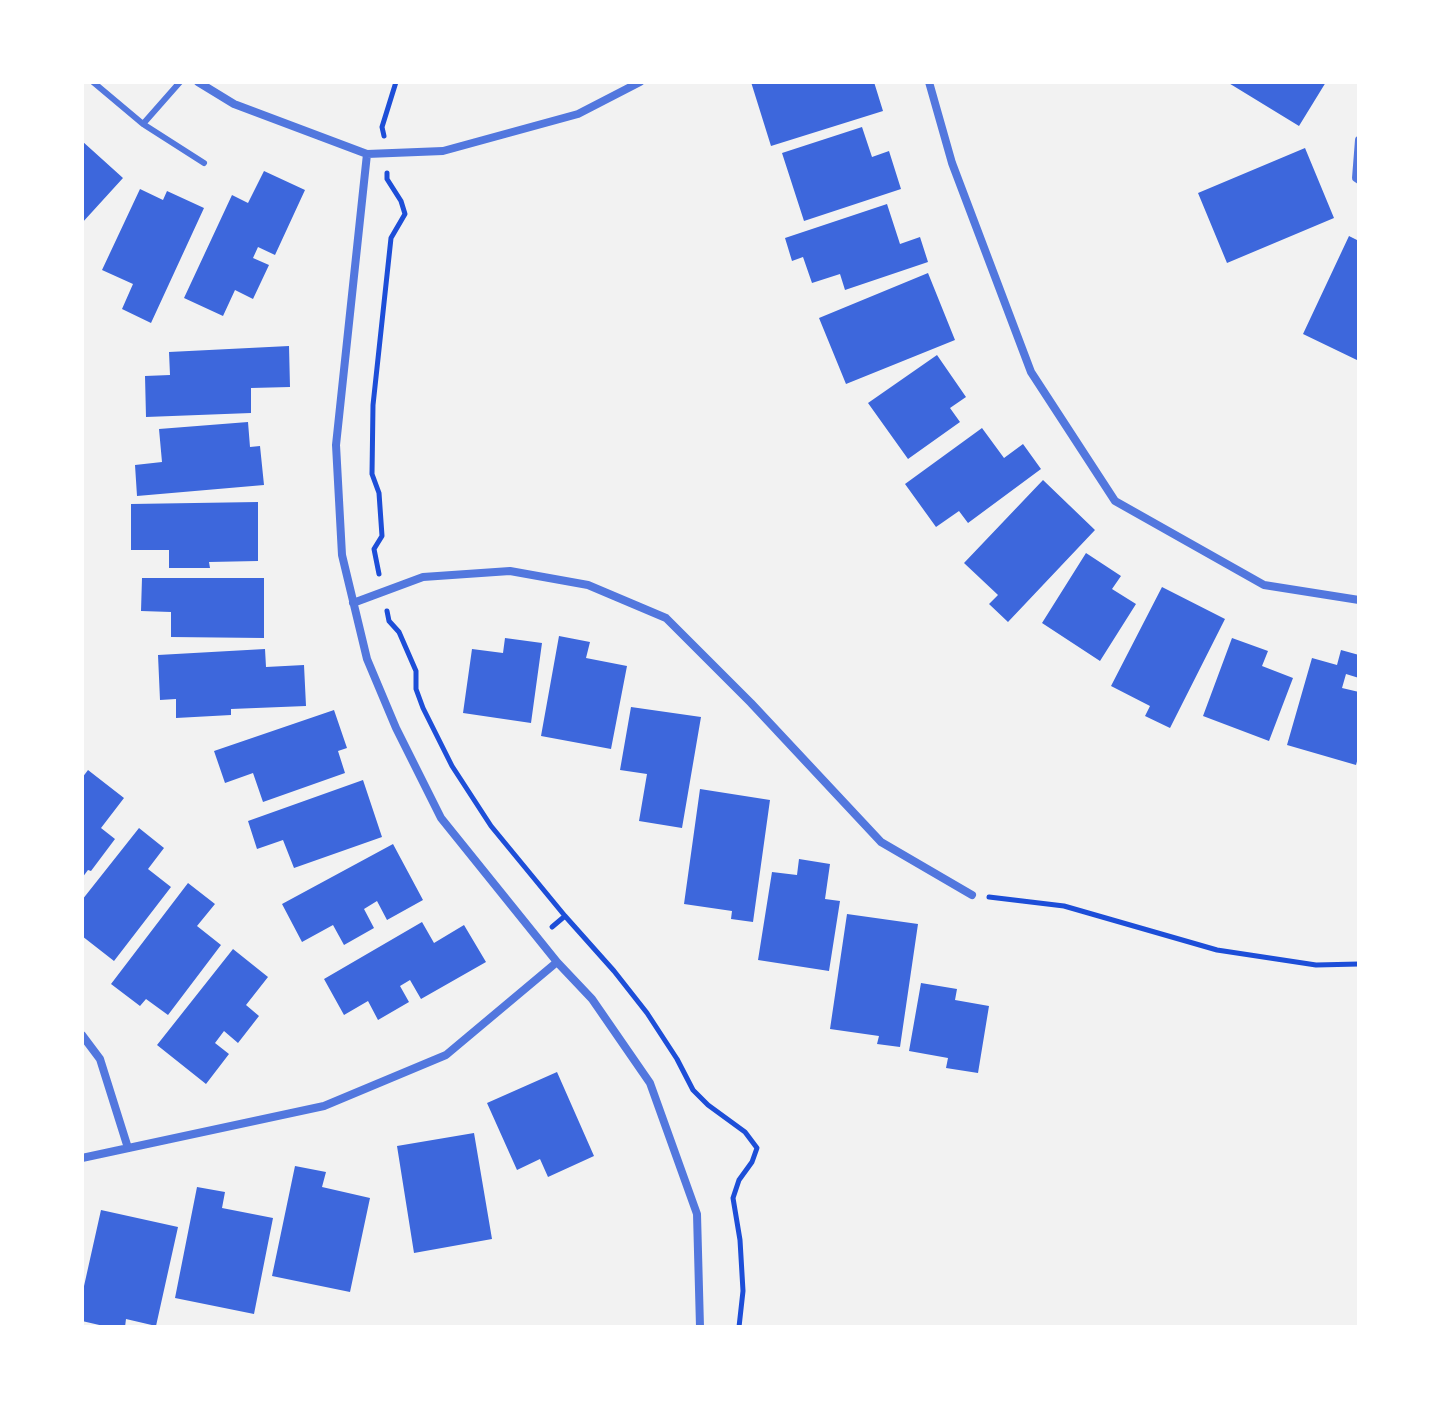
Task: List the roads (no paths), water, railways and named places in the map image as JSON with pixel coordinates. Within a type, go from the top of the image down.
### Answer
[{"type":"street","points":[[198,82],[234,104],[367,154],[443,151],[574,115],[640,82]]},
{"type":"street","points":[[929,82],[952,163],[1031,372],[1115,501],[1264,585],[1359,600]]},
{"type":"street","points":[[1359,140],[1356,178],[1359,180]]},
{"type":"street","points":[[367,154],[336,445],[342,555],[367,659],[396,728],[441,818],[557,962],[592,999],[650,1083],[697,1214],[700,1327]]},
{"type":"street","points":[[353,603],[423,577],[510,571],[588,585],[666,618],[751,703],[881,842],[972,895]]},
{"type":"street","points":[[82,1158],[324,1106],[446,1055],[557,962]]},
{"type":"street","points":[[82,1035],[100,1059],[128,1148]]},
{"type":"lane","points":[[93,82],[143,124],[204,163]]},
{"type":"lane","points":[[143,124],[180,82]]}]
